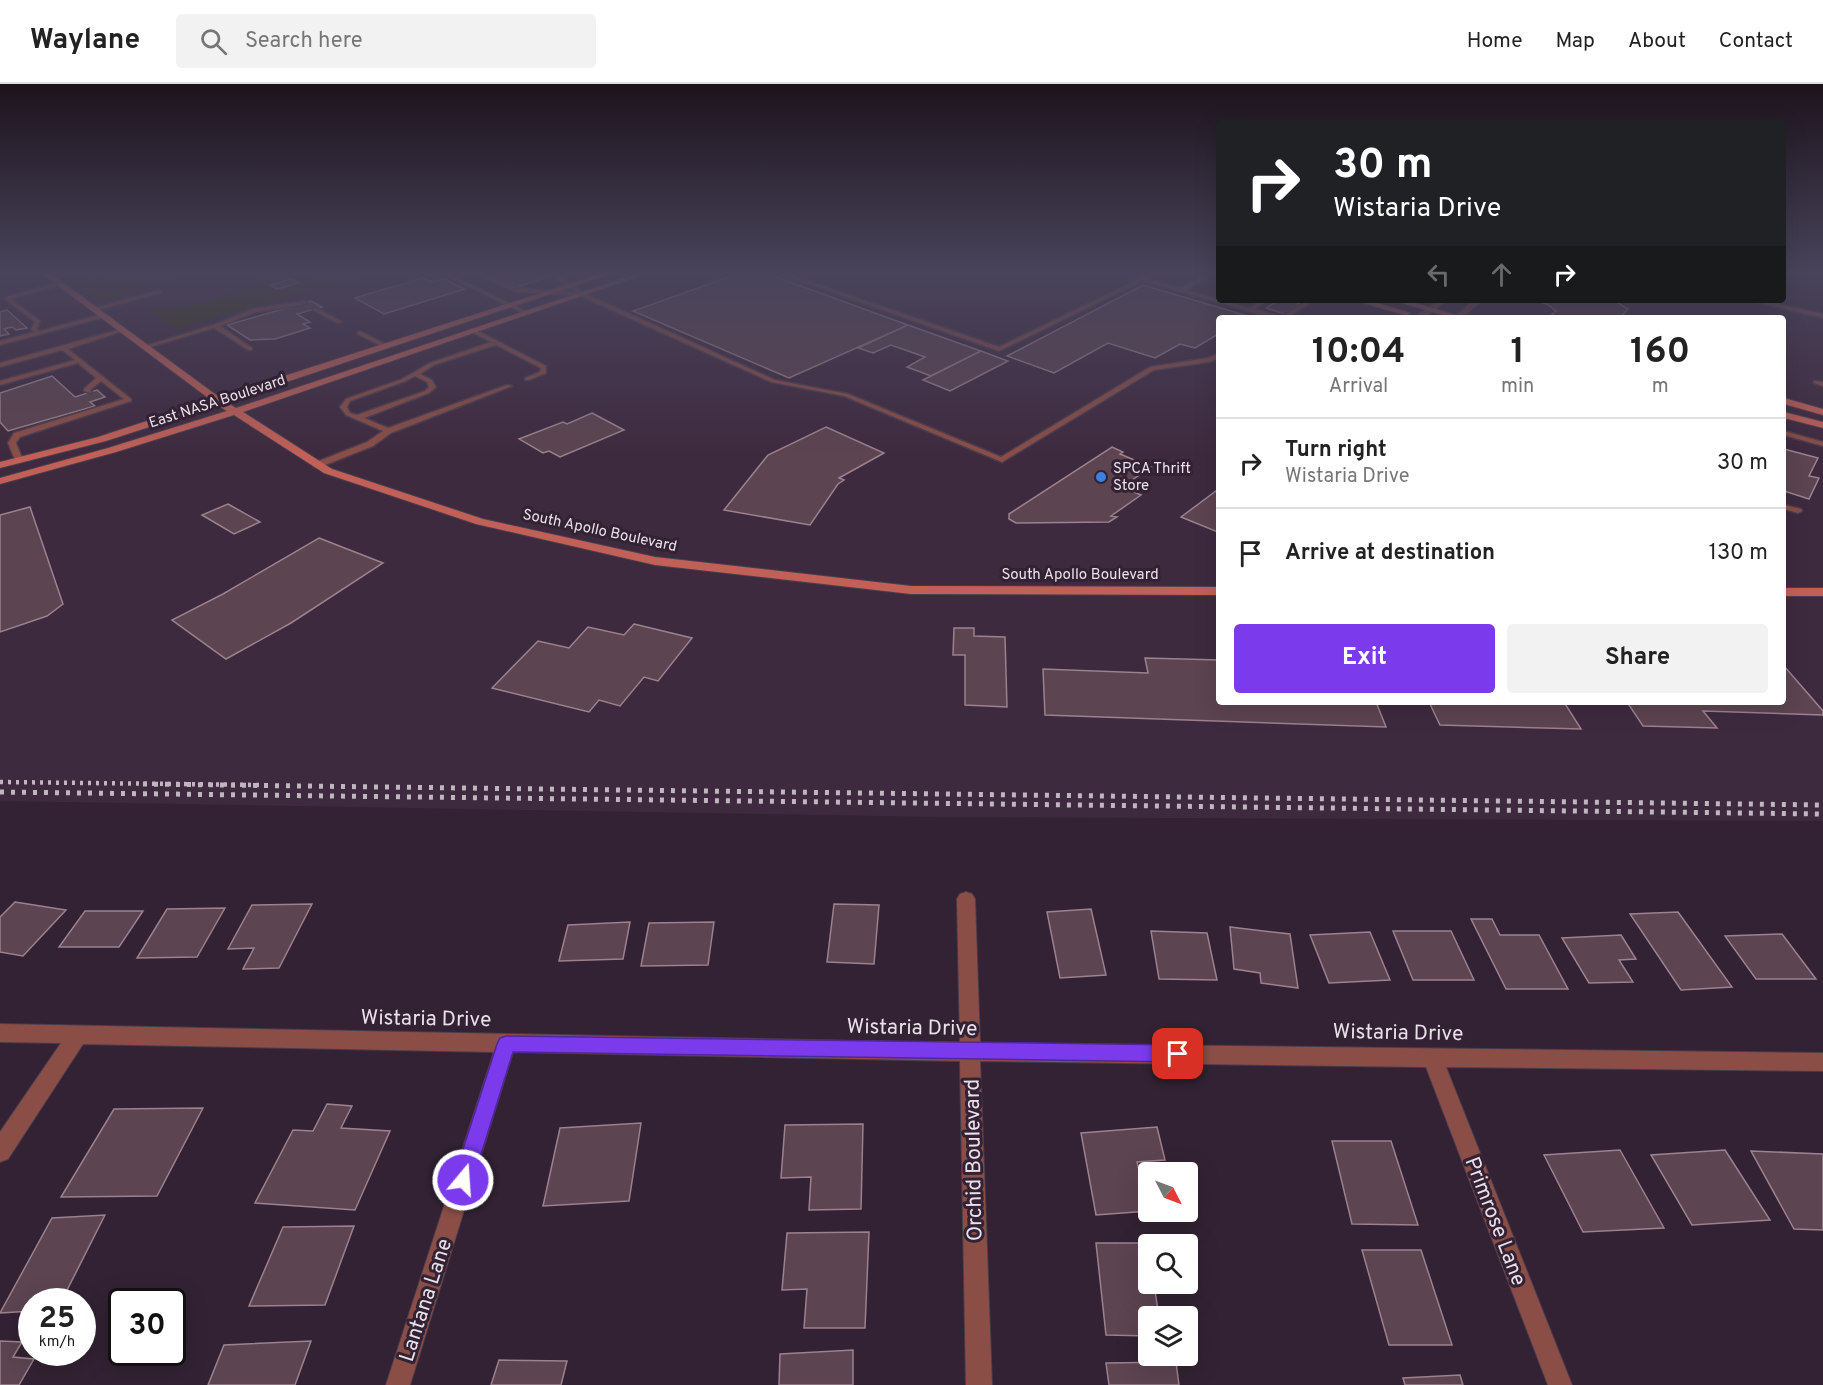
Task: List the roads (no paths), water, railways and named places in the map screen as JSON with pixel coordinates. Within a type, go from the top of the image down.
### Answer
[{"type":"main road","name":"South Apollo Boulevard","points":[[128,334],[218,401],[316,465],[480,522],[655,561],[911,590],[1216,591]]},
{"type":"main road","name":"East NASA Boulevard","points":[[0,465],[102,439],[423,334]]},
{"type":"main road","name":"East NASA Boulevard","points":[[0,481],[112,450],[234,412],[466,334]]},
{"type":"main road","points":[[1786,402],[1823,412]]},
{"type":"main road","points":[[1786,416],[1823,425]]},
{"type":"main road","points":[[1786,592],[1823,592]]},
{"type":"street","name":"Orchid Boulevard","points":[[966,899],[979,1385]]},
{"type":"street","name":"Wistaria Drive","points":[[0,1033],[970,1052],[1823,1062]]},
{"type":"street","points":[[0,1151],[79,1033]]},
{"type":"street","name":"Lantana Lane","points":[[398,1385],[506,1044]]},
{"type":"street","name":"Primrose Lane","points":[[1432,1056],[1560,1385]]},
{"type":"lane","points":[[0,343],[36,334]]},
{"type":"lane","points":[[0,365],[111,334]]},
{"type":"lane","points":[[145,347],[189,334]]},
{"type":"lane","points":[[227,334],[250,349]]},
{"type":"lane","points":[[361,334],[385,346]]},
{"type":"lane","points":[[479,334],[544,367],[543,373],[527,379]]},
{"type":"lane","points":[[669,334],[773,381],[789,386],[826,389],[846,395],[1002,460],[1152,368],[1209,360],[1216,357]]},
{"type":"lane","points":[[955,334],[999,349],[1030,334]]},
{"type":"lane","points":[[388,431],[348,414],[343,407],[348,400],[405,380],[432,364],[496,343]]},
{"type":"lane","points":[[19,460],[12,443],[17,435],[129,400],[63,348]]},
{"type":"lane","points":[[0,384],[79,361]]},
{"type":"lane","points":[[357,418],[427,392],[433,387],[430,381],[415,374]]},
{"type":"lane","points":[[89,392],[86,390],[101,377]]},
{"type":"lane","points":[[316,465],[370,444],[388,431],[509,386]]},
{"type":"lane","points":[[98,399],[109,407]]},
{"type":"lane","points":[[1786,434],[1823,444]]},
{"type":"lane","points":[[1786,508],[1798,511]]},
{"type":"railway","points":[[0,782],[261,785]]},
{"type":"railway","points":[[143,784],[1823,805]]},
{"type":"railway","points":[[0,792],[1823,814]]},
{"type":"place","name":"SPCA Thrift Store","points":[[1101,477]]}]
